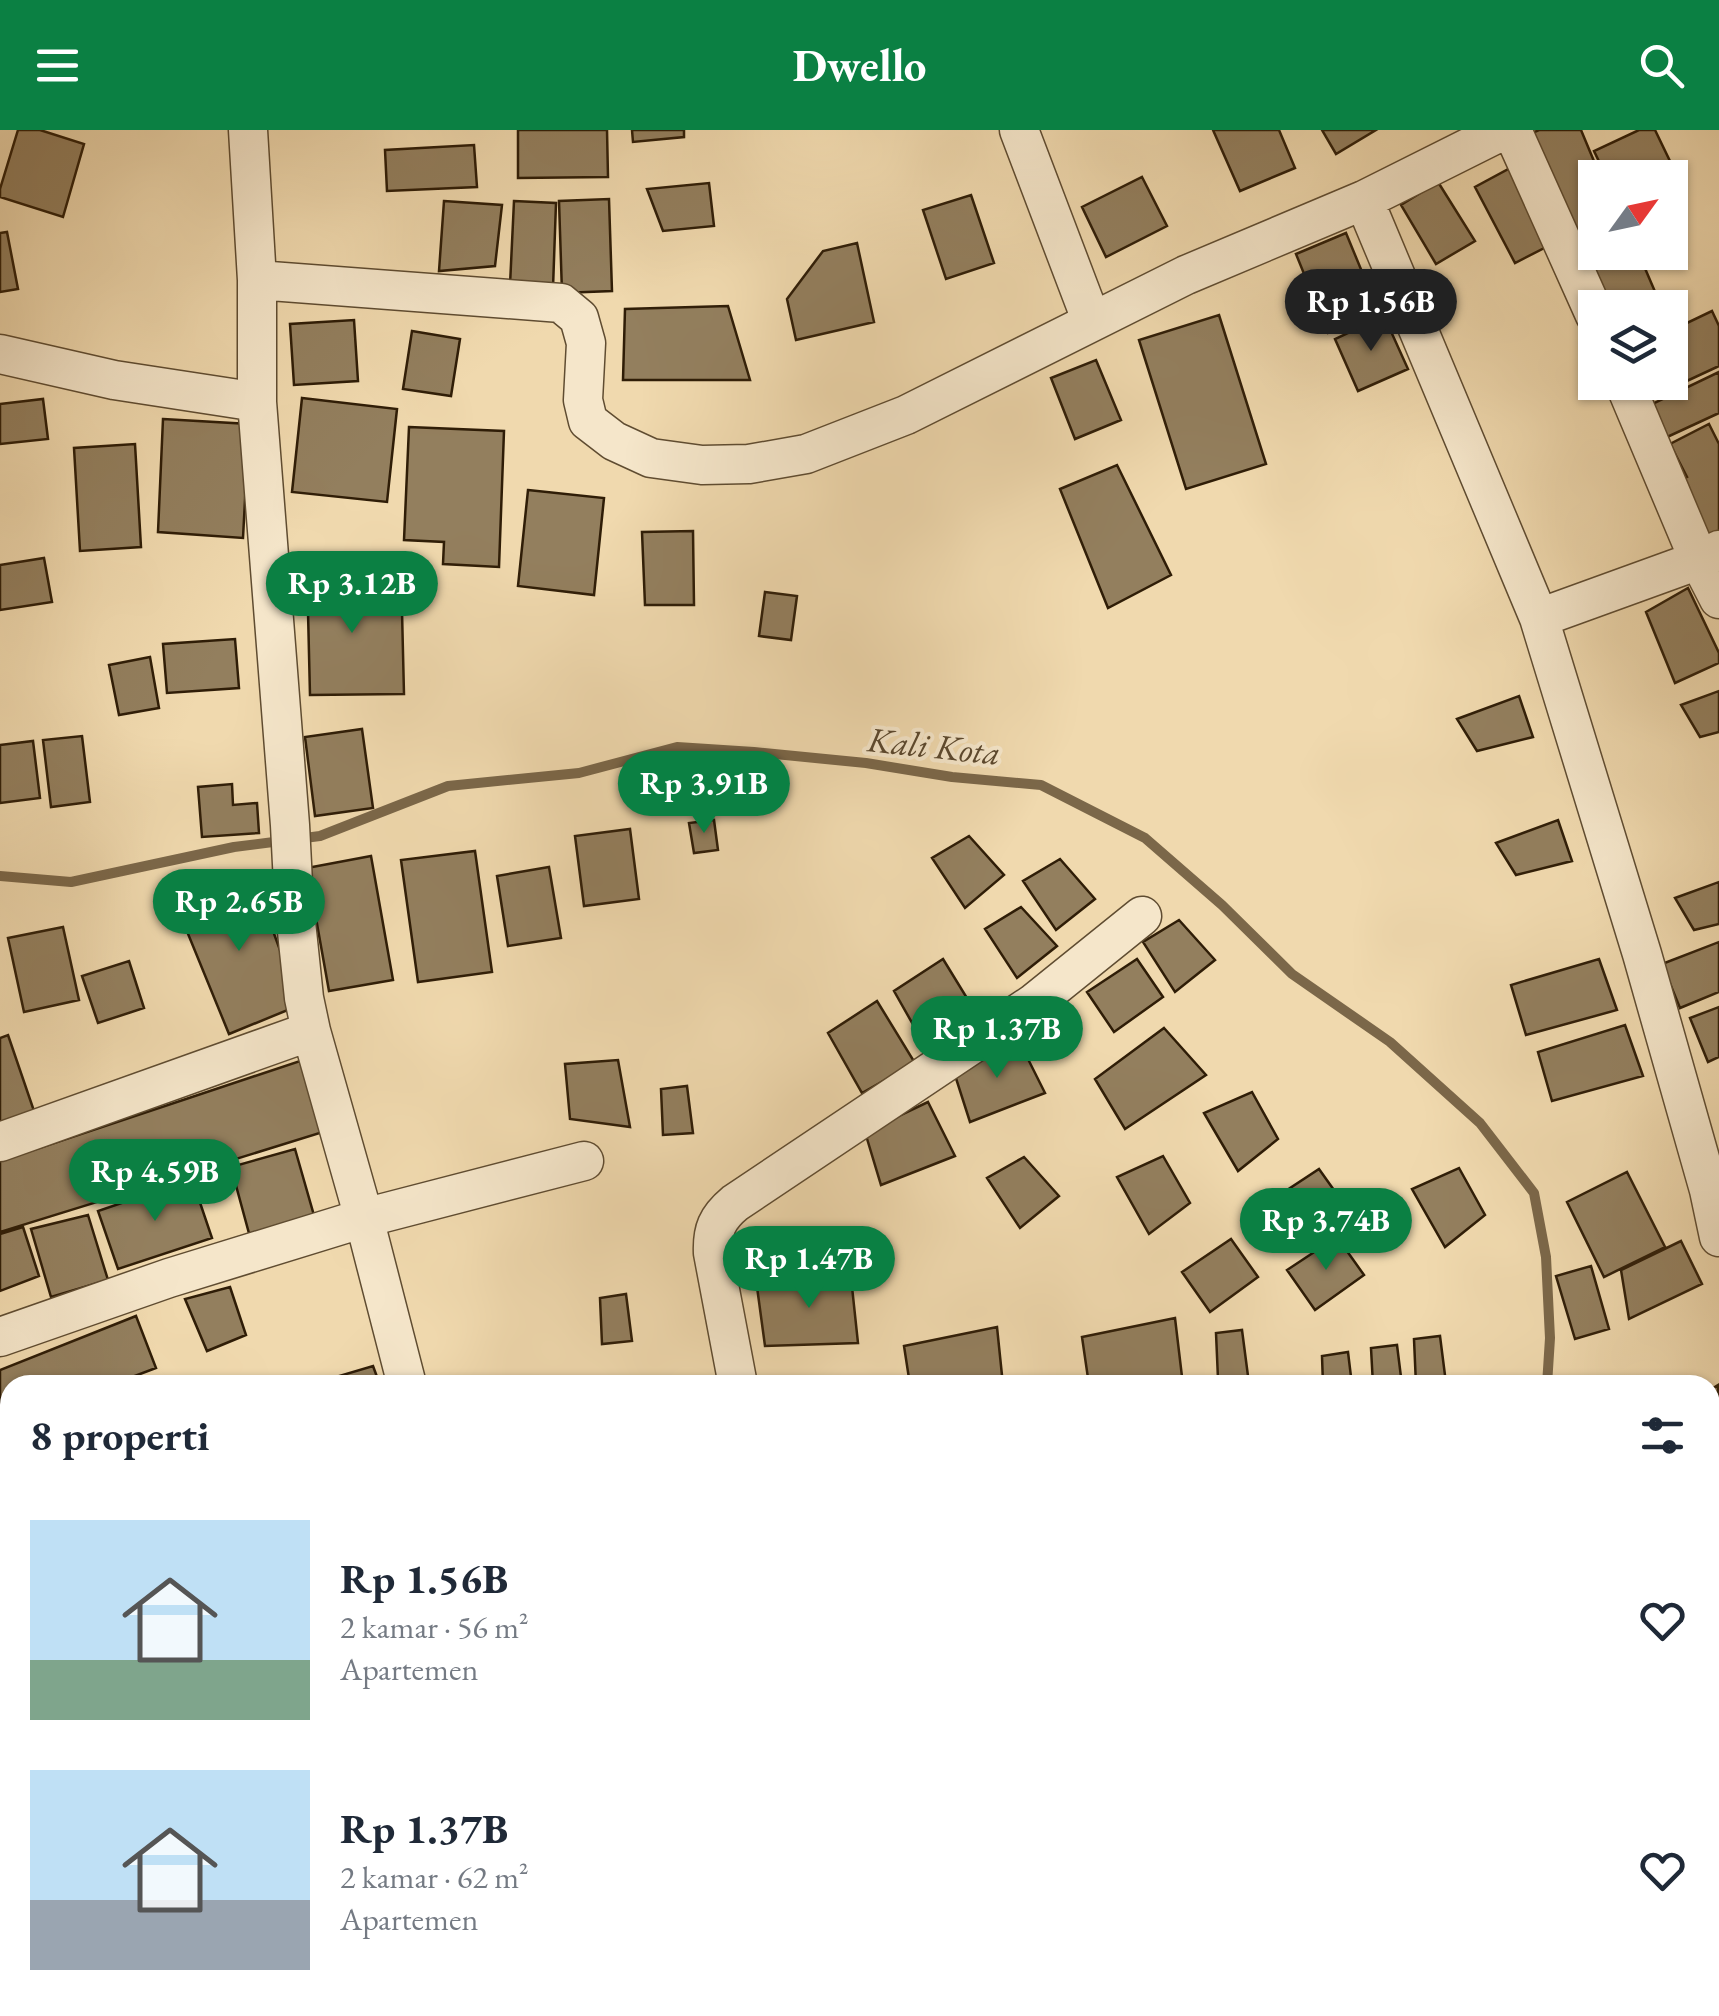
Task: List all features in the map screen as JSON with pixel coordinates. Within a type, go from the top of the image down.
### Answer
[{"type":"street","points":[[248,130],[258,280],[257,402],[304,998],[404,1375]]},
{"type":"street","points":[[1019,130],[1092,322]]},
{"type":"street","points":[[258,280],[561,304],[579,318],[586,343],[583,400],[588,421],[614,441],[651,458],[702,465],[750,464],[806,454],[906,415],[1186,275],[1364,200],[1504,130]]},
{"type":"street","points":[[1512,130],[1584,290]]},
{"type":"street","points":[[1364,200],[1540,618],[1714,1189],[1719,1237]]},
{"type":"street","points":[[0,354],[114,380],[257,402]]},
{"type":"street","points":[[1633,400],[1709,555],[1719,599]]},
{"type":"street","points":[[1540,618],[1709,555]]},
{"type":"street","points":[[736,1375],[713,1253],[712,1232],[722,1214],[1034,1003],[1142,916]]},
{"type":"street","points":[[0,1142],[311,1031]]},
{"type":"street","points":[[0,1336],[169,1278],[364,1218],[584,1160]]},
{"type":"building","points":[[18,130],[40,130],[84,144],[63,217],[0,197]]},
{"type":"building","points":[[518,130],[607,130],[608,177],[518,178]]},
{"type":"building","points":[[632,130],[684,130],[684,137],[633,142]]},
{"type":"building","points":[[1213,130],[1279,130],[1295,168],[1240,191]]},
{"type":"building","points":[[1322,130],[1376,130],[1336,154]]},
{"type":"building","points":[[1539,130],[1581,130],[1594,160],[1578,160],[1578,252],[1576,253],[1525,136]]},
{"type":"building","points":[[1639,130],[1655,130],[1669,160],[1598,160],[1594,151]]},
{"type":"building","points":[[474,145],[477,187],[387,191],[385,150]]},
{"type":"building","points":[[1514,166],[1554,243],[1515,263],[1475,187]]},
{"type":"building","points":[[1142,177],[1167,226],[1106,257],[1082,207]]},
{"type":"building","points":[[1438,182],[1475,241],[1436,264],[1401,205]]},
{"type":"building","points":[[709,183],[714,226],[663,231],[647,189]]},
{"type":"building","points":[[971,195],[994,263],[946,279],[923,210]]},
{"type":"building","points":[[609,199],[612,291],[562,293],[559,201]]},
{"type":"building","points":[[444,201],[502,205],[495,266],[439,271]]},
{"type":"building","points":[[514,201],[556,203],[553,288],[510,285]]},
{"type":"building","points":[[7,232],[18,289],[0,292],[0,233]]},
{"type":"building","points":[[1346,233],[1379,313],[1328,333],[1296,254]]},
{"type":"building","points":[[857,243],[874,322],[796,340],[787,299],[823,251]]},
{"type":"building","points":[[1585,270],[1646,270],[1654,290],[1594,290]]},
{"type":"building","points":[[728,306],[750,380],[623,380],[625,309]]},
{"type":"building","points":[[1712,311],[1719,326],[1719,366],[1688,380],[1688,322]]},
{"type":"building","points":[[1219,315],[1266,464],[1186,489],[1139,340]]},
{"type":"building","points":[[1384,316],[1408,369],[1358,391],[1335,339]]},
{"type":"building","points":[[354,320],[358,381],[294,385],[290,324]]},
{"type":"building","points":[[412,331],[460,339],[451,396],[403,389]]},
{"type":"building","points":[[1096,360],[1121,420],[1075,439],[1051,378]]},
{"type":"building","points":[[1719,372],[1719,413],[1665,438],[1650,405],[1660,400],[1688,400],[1688,387]]},
{"type":"building","points":[[302,398],[397,409],[387,502],[292,492]]},
{"type":"building","points":[[43,399],[48,439],[0,444],[0,404]]},
{"type":"building","points":[[163,419],[249,424],[243,538],[158,532]]},
{"type":"building","points":[[1709,424],[1719,444],[1719,541],[1704,550],[1674,484],[1687,477],[1670,444]]},
{"type":"building","points":[[409,427],[504,431],[499,567],[443,564],[444,542],[404,540]]},
{"type":"building","points":[[135,444],[141,547],[80,551],[74,448]]},
{"type":"building","points":[[1117,465],[1171,575],[1108,608],[1060,489]]},
{"type":"building","points":[[528,490],[604,498],[594,595],[518,586]]},
{"type":"building","points":[[693,531],[694,605],[645,605],[642,532]]},
{"type":"building","points":[[44,558],[52,602],[0,610],[0,565]]},
{"type":"building","points":[[376,569],[377,611],[402,611],[404,694],[310,695],[307,570]]},
{"type":"building","points":[[1688,588],[1719,653],[1719,663],[1675,683],[1646,612]]},
{"type":"building","points":[[765,592],[797,596],[791,640],[759,636]]},
{"type":"building","points":[[235,639],[239,688],[167,693],[163,644]]},
{"type":"building","points":[[150,657],[159,708],[119,715],[109,665]]},
{"type":"building","points":[[1719,691],[1719,732],[1700,737],[1681,705]]},
{"type":"building","points":[[1519,696],[1533,737],[1477,751],[1457,719]]},
{"type":"building","points":[[362,729],[373,808],[315,816],[305,737]]},
{"type":"building","points":[[82,736],[90,802],[51,807],[43,740]]},
{"type":"building","points":[[33,741],[40,798],[0,803],[0,745]]},
{"type":"building","points":[[232,784],[233,805],[257,803],[259,833],[202,837],[198,787]]},
{"type":"building","points":[[714,820],[718,850],[694,853],[689,823]]},
{"type":"building","points":[[1558,820],[1572,861],[1516,875],[1496,843]]},
{"type":"building","points":[[630,829],[639,899],[584,906],[575,836]]},
{"type":"building","points":[[969,836],[1004,875],[965,908],[932,858]]},
{"type":"building","points":[[475,851],[492,972],[418,982],[401,860]]},
{"type":"building","points":[[371,856],[393,980],[329,991],[307,868]]},
{"type":"building","points":[[1060,859],[1095,899],[1056,930],[1023,881]]},
{"type":"building","points":[[549,867],[561,938],[508,946],[497,876]]},
{"type":"building","points":[[253,876],[300,1005],[229,1034],[175,902]]},
{"type":"building","points":[[1719,882],[1719,924],[1694,930],[1675,898]]},
{"type":"building","points":[[1021,907],[1057,946],[1017,978],[985,929]]},
{"type":"building","points":[[1179,920],[1215,960],[1175,992],[1143,942]]},
{"type":"building","points":[[63,927],[79,1000],[24,1012],[8,938]]},
{"type":"building","points":[[1719,942],[1719,992],[1680,1008],[1662,964]]},
{"type":"building","points":[[943,959],[981,1021],[928,1051],[894,991]]},
{"type":"building","points":[[1137,959],[1163,997],[1114,1032],[1087,992]]},
{"type":"building","points":[[1599,959],[1617,1010],[1526,1035],[1511,985]]},
{"type":"building","points":[[129,961],[144,1008],[98,1023],[82,976]]},
{"type":"building","points":[[877,1001],[915,1063],[862,1093],[828,1033]]},
{"type":"building","points":[[1719,1007],[1719,1057],[1708,1062],[1690,1018]]},
{"type":"building","points":[[1625,1025],[1643,1076],[1552,1101],[1538,1052]]},
{"type":"building","points":[[1164,1028],[1206,1075],[1125,1129],[1095,1079]]},
{"type":"building","points":[[8,1035],[34,1111],[0,1122],[0,1038]]},
{"type":"building","points":[[1018,1039],[1045,1093],[970,1122],[953,1069]]},
{"type":"building","points":[[618,1060],[630,1127],[570,1119],[565,1064]]},
{"type":"building","points":[[300,1061],[323,1132],[0,1232],[0,1161]]},
{"type":"building","points":[[687,1086],[693,1133],[663,1135],[661,1089]]},
{"type":"building","points":[[1252,1092],[1278,1139],[1238,1171],[1204,1113]]},
{"type":"building","points":[[928,1102],[955,1156],[881,1185],[865,1132]]},
{"type":"building","points":[[295,1149],[315,1219],[250,1237],[231,1167]]},
{"type":"building","points":[[1163,1156],[1190,1203],[1149,1234],[1117,1177]]},
{"type":"building","points":[[1024,1157],[1059,1196],[1020,1228],[987,1178]]},
{"type":"building","points":[[1459,1168],[1485,1215],[1445,1247],[1412,1189]]},
{"type":"building","points":[[1319,1169],[1346,1207],[1297,1242],[1269,1202]]},
{"type":"building","points":[[1627,1172],[1665,1247],[1604,1277],[1567,1202]]},
{"type":"building","points":[[192,1179],[212,1238],[118,1269],[98,1211]]},
{"type":"building","points":[[88,1215],[108,1280],[51,1297],[31,1229]]},
{"type":"building","points":[[23,1227],[39,1276],[0,1291],[0,1234]]},
{"type":"building","points":[[1337,1237],[1364,1275],[1315,1310],[1287,1270]]},
{"type":"building","points":[[1231,1239],[1258,1277],[1210,1312],[1182,1272]]},
{"type":"building","points":[[1681,1241],[1702,1284],[1629,1319],[1621,1270]]},
{"type":"building","points":[[1591,1266],[1609,1329],[1575,1339],[1556,1276]]},
{"type":"building","points":[[850,1268],[858,1343],[765,1346],[757,1287]]},
{"type":"building","points":[[230,1287],[246,1335],[207,1351],[185,1299]]},
{"type":"building","points":[[626,1294],[632,1341],[602,1344],[600,1298]]},
{"type":"building","points":[[136,1316],[156,1368],[137,1375],[0,1375],[0,1370]]},
{"type":"building","points":[[1175,1318],[1182,1375],[1088,1375],[1082,1337]]},
{"type":"building","points":[[997,1327],[1002,1375],[908,1375],[904,1346]]},
{"type":"building","points":[[1242,1330],[1248,1375],[1218,1375],[1216,1333]]},
{"type":"building","points":[[1440,1336],[1445,1375],[1416,1375],[1414,1339]]},
{"type":"building","points":[[1397,1345],[1401,1375],[1372,1375],[1371,1348]]},
{"type":"building","points":[[1348,1352],[1351,1375],[1323,1375],[1322,1356]]},
{"type":"building","points":[[373,1366],[376,1375],[343,1375]]},
{"type":"waterway","name":"Kali Kota","points":[[0,876],[71,882],[234,847],[320,836],[448,786],[579,773],[677,747],[866,763],[952,777],[1041,785],[1145,838],[1222,905],[1292,974],[1390,1042],[1480,1123],[1534,1193],[1546,1257],[1548,1375]]}]
